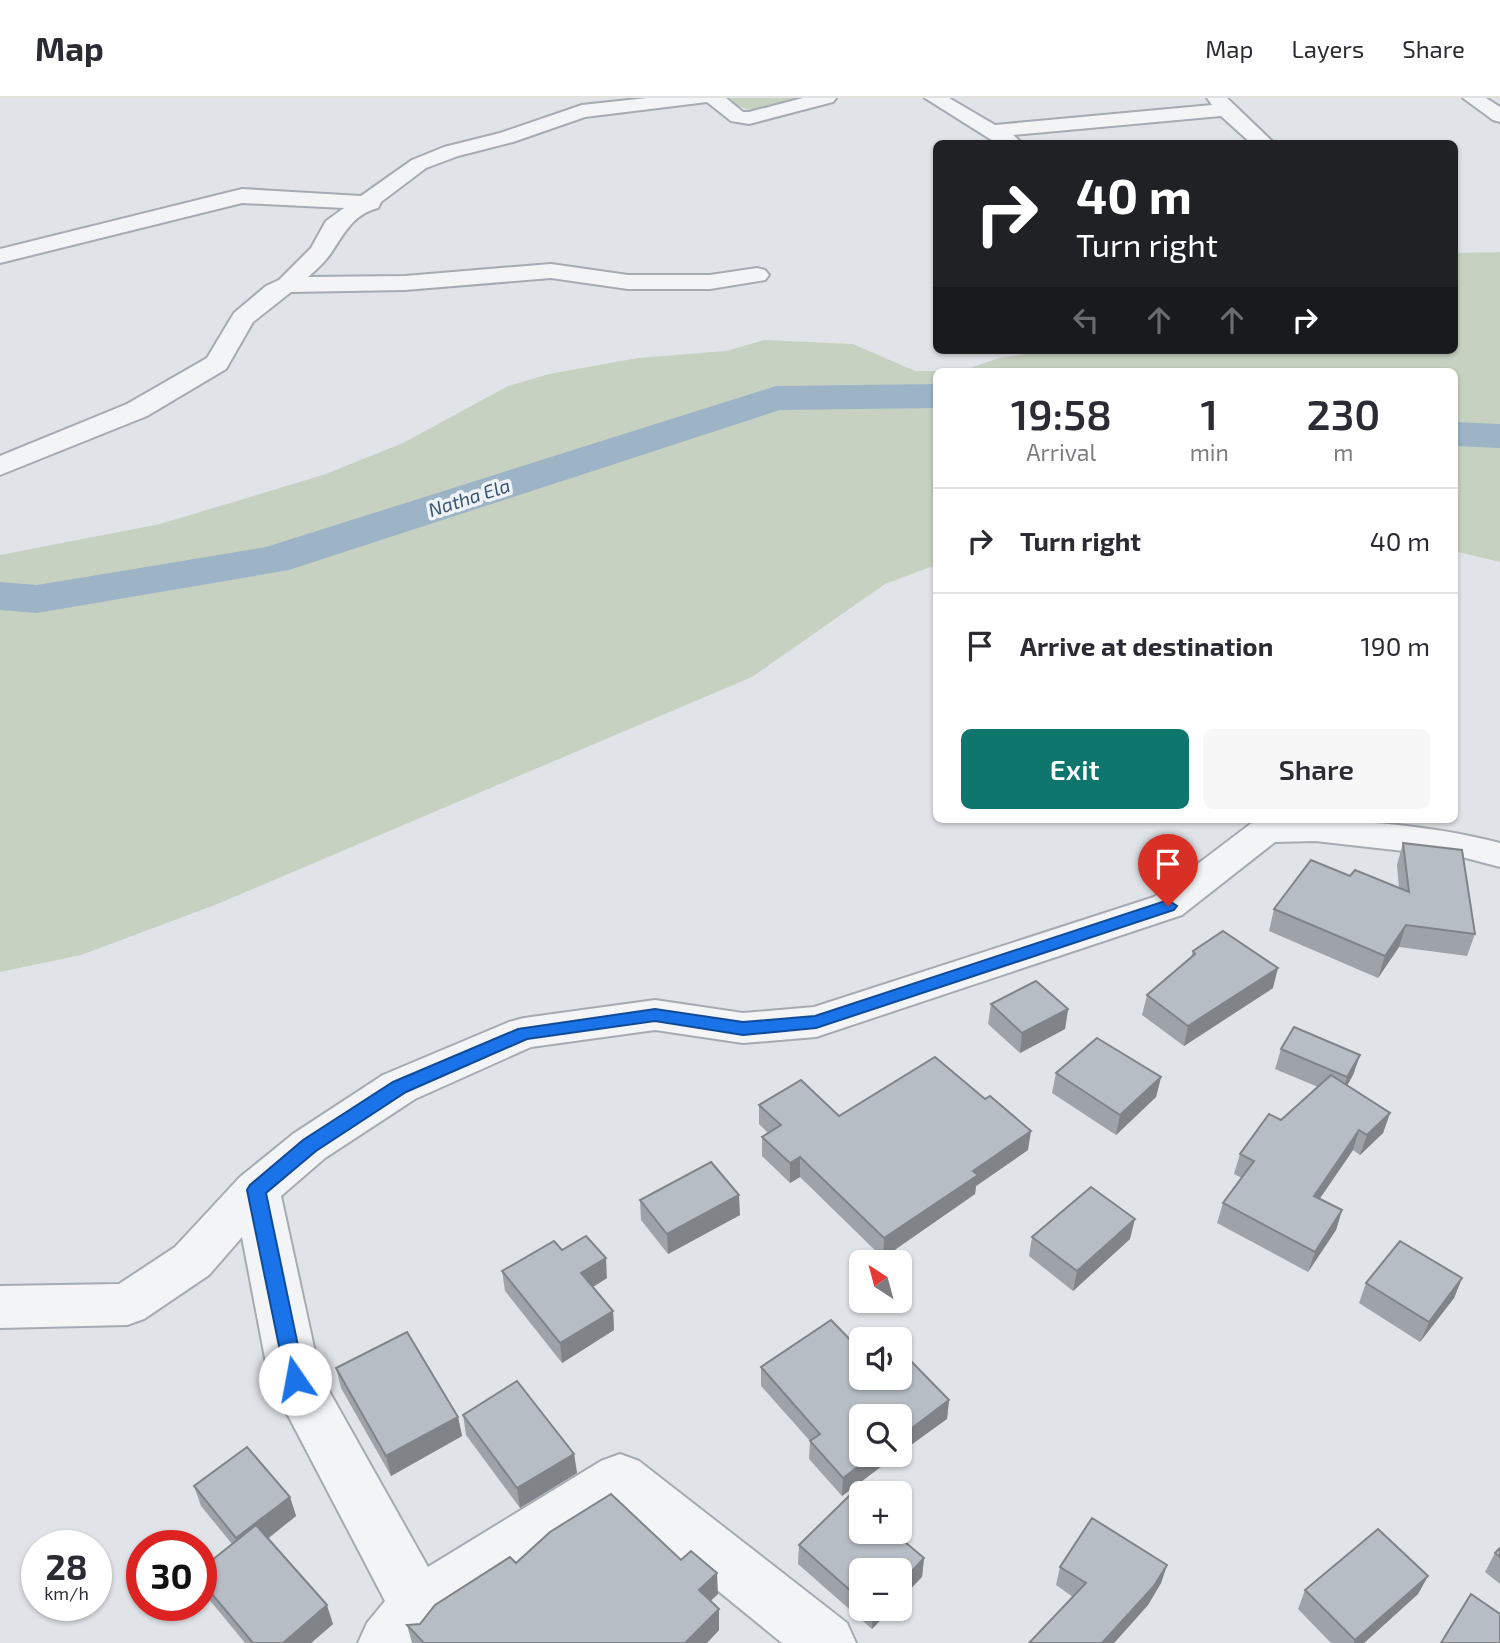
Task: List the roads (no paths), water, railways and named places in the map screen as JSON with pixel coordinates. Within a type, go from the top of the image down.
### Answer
[{"type":"street","points":[[0,466],[137,410],[217,363],[243,317],[275,291],[287,285],[321,251],[334,226],[370,203],[419,164],[451,151],[506,138],[582,111],[701,98]]},
{"type":"street","points":[[714,98],[738,117],[749,118],[826,98]]},
{"type":"street","points":[[935,98],[1007,140]]},
{"type":"street","points":[[992,131],[1222,104],[1261,140]]},
{"type":"street","points":[[0,256],[242,196],[370,203]]},
{"type":"street","points":[[287,285],[405,283],[551,271],[628,282],[710,282],[757,275]]},
{"type":"street","points":[[0,1307],[127,1304],[192,1261],[256,1190],[309,1146],[399,1087],[524,1033],[655,1015],[743,1028],[816,1022],[1168,906],[1262,825],[1466,846],[1500,855]]},
{"type":"street","points":[[256,1190],[295,1379],[402,1624],[620,1478],[827,1643]]},
{"type":"waterway","name":"Natha Ela","points":[[0,596],[37,599],[273,560],[776,398],[933,396]]},
{"type":"waterway","name":"Natha Ela","points":[[1458,434],[1500,436]]}]
